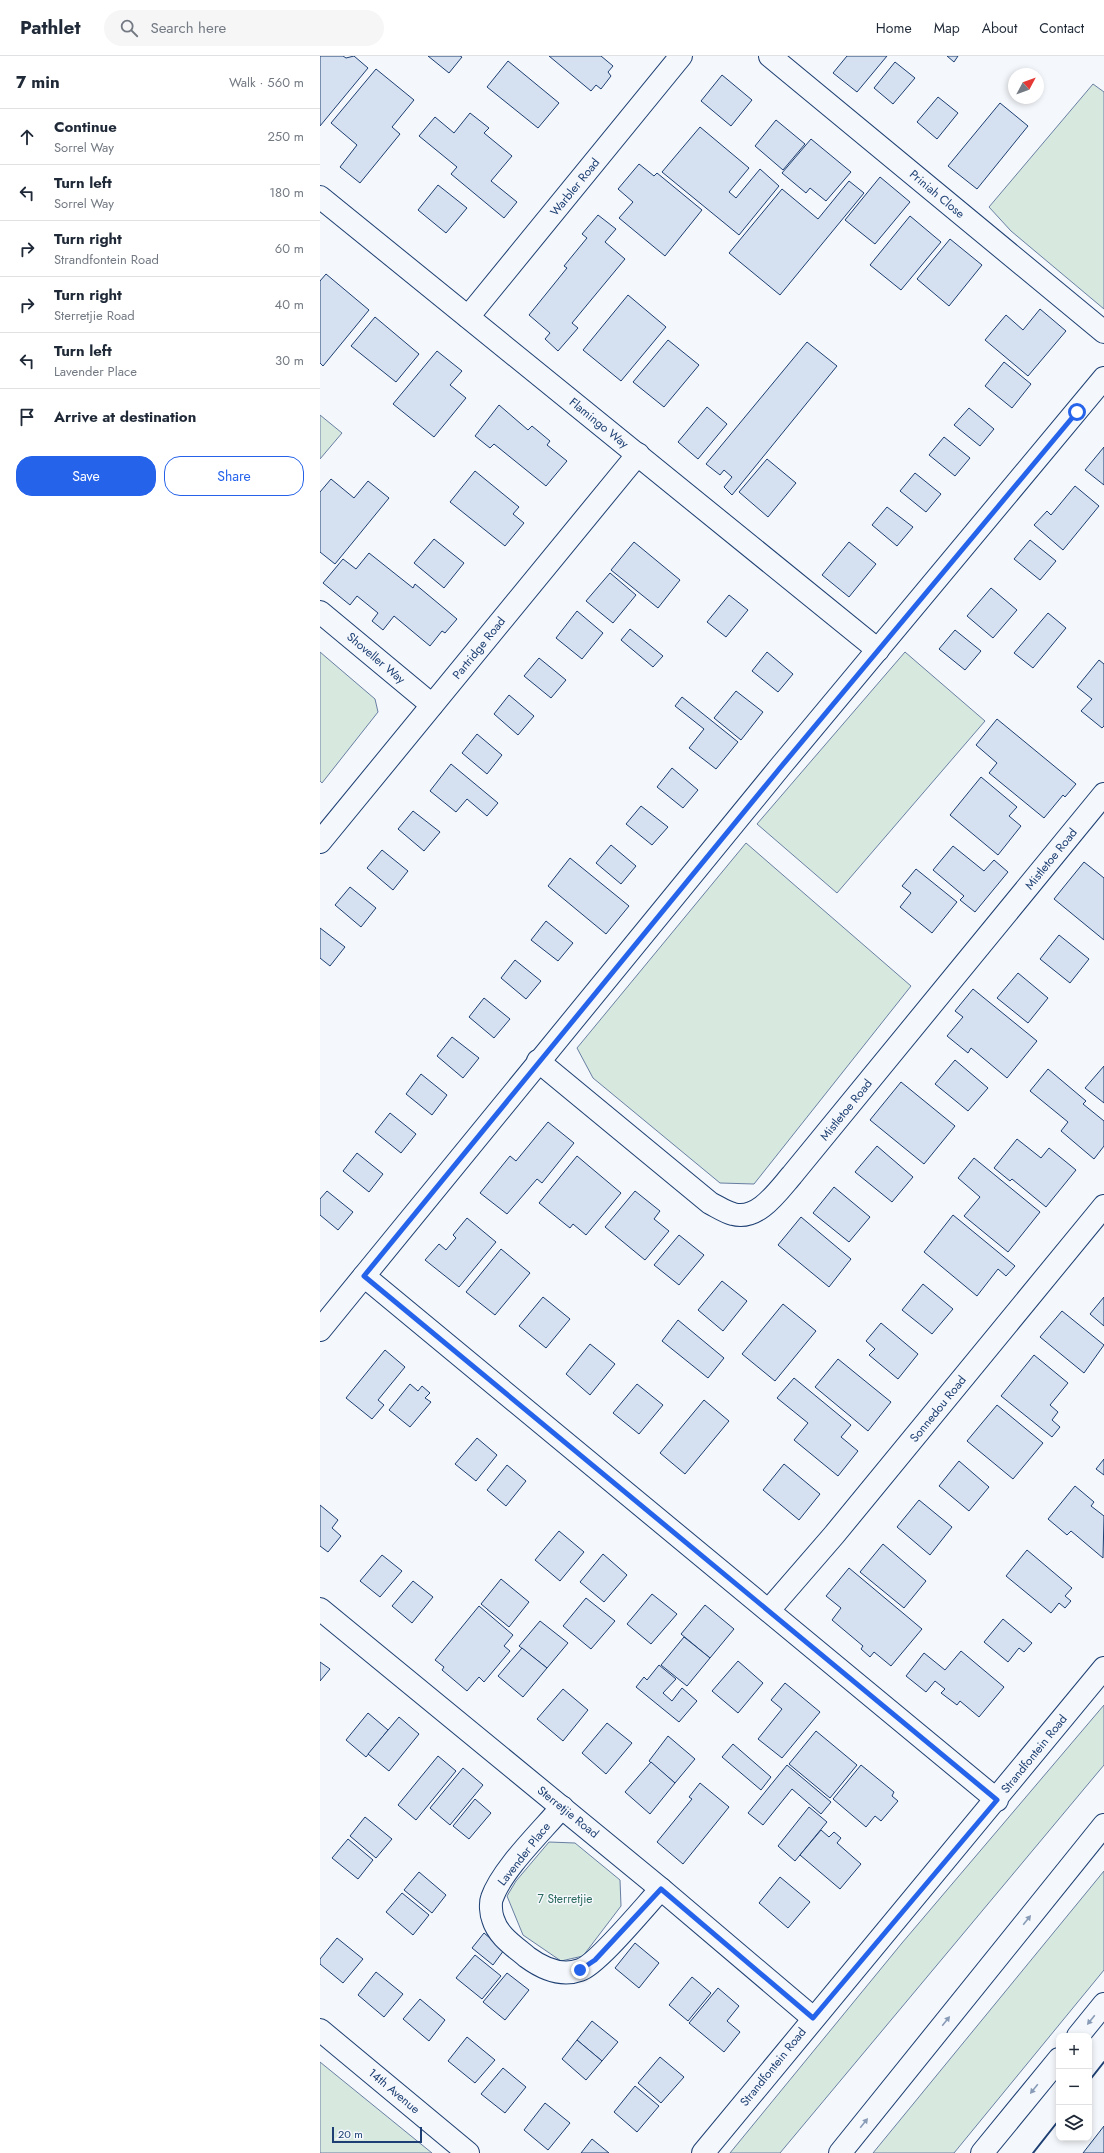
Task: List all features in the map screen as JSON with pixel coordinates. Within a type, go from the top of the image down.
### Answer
[{"type":"street","name":"Warbler Road","points":[[468,317],[682,56]]},
{"type":"street","name":"Priniah Close","points":[[770,56],[1104,332]]},
{"type":"street","name":"Flamingo Way","points":[[320,197],[878,650]]},
{"type":"street","points":[[320,1330],[538,1061],[1104,378]]},
{"type":"street","name":"Partridge Road","points":[[320,842],[638,454]]},
{"type":"street","name":"Shoveller Way","points":[[320,612],[432,705]]},
{"type":"street","name":"Mistletoe Road","points":[[538,1061],[710,1203],[734,1214],[752,1213],[767,1204],[792,1175],[1104,794]]},
{"type":"street","name":"Sonnedou Road","points":[[769,1610],[839,1529],[1104,1206]]},
{"type":"street","points":[[364,1276],[997,1800]]},
{"type":"street","name":"Sterretjie Road","points":[[320,1609],[661,1889],[813,2018]]},
{"type":"street","name":"Strandfontein Road","points":[[703,2153],[813,2018],[997,1800],[1104,1668]]},
{"type":"street","name":"Lavender Place","points":[[562,1807],[503,1877],[491,1899],[493,1919],[500,1932],[510,1943],[534,1962],[549,1970],[560,1973],[580,1970],[595,1960],[661,1889]]},
{"type":"street","points":[[840,2153],[1104,1825]]},
{"type":"street","points":[[1080,2033],[1104,2004]]},
{"type":"street","name":"14th Avenue","points":[[320,2030],[468,2153]]},
{"type":"street","points":[[982,2153],[1056,2063]]},
{"type":"green space","points":[[1093,84],[1104,92],[1104,309],[1011,231],[989,207]]},
{"type":"green space","points":[[320,415],[342,433],[320,459]]},
{"type":"green space","points":[[320,652],[375,699],[378,712],[322,783],[320,781]]},
{"type":"green space","points":[[905,652],[985,721],[837,893],[757,824]]},
{"type":"green space","points":[[746,843],[911,986],[754,1184],[720,1183],[593,1078],[577,1048]]},
{"type":"green space","points":[[1104,1705],[1104,1765],[780,2153],[730,2153],[902,1943]]},
{"type":"green space","name":"7 Sterretjie","points":[[549,1842],[575,1843],[620,1880],[621,1906],[583,1956],[561,1961],[523,1935],[507,1896],[516,1881]]},
{"type":"green space","points":[[1104,1871],[1104,1970],[954,2153],[873,2153]]},
{"type":"green space","points":[[320,2062],[432,2153],[320,2153]]},
{"type":"building","points":[[320,56],[343,56],[346,58],[354,56],[368,68],[320,126]]},
{"type":"building","points":[[428,56],[460,56],[462,57],[449,73]]},
{"type":"building","points":[[549,56],[601,56],[613,66],[608,72],[611,76],[601,89],[596,85],[591,91]]},
{"type":"building","points":[[847,56],[887,56],[857,92],[833,73]]},
{"type":"building","points":[[947,56],[958,56],[954,62]]},
{"type":"building","points":[[508,61],[559,103],[538,128],[487,87]]},
{"type":"building","points":[[895,62],[915,78],[893,104],[874,88]]},
{"type":"building","points":[[376,69],[414,100],[392,127],[400,134],[360,183],[340,167],[357,145],[331,123]]},
{"type":"building","points":[[722,75],[752,100],[731,126],[701,101]]},
{"type":"building","points":[[938,97],[958,113],[937,139],[917,122]]},
{"type":"building","points":[[1000,103],[1028,126],[977,189],[948,166]]},
{"type":"building","points":[[470,113],[489,128],[484,133],[512,156],[491,181],[517,202],[504,218],[451,174],[457,167],[419,136],[435,117],[454,133]]},
{"type":"building","points":[[776,120],[805,144],[783,170],[755,146]]},
{"type":"building","points":[[700,127],[749,168],[729,192],[736,198],[760,169],[779,186],[739,235],[662,172]]},
{"type":"building","points":[[811,139],[851,172],[826,201],[810,188],[806,193],[782,173]]},
{"type":"building","points":[[639,164],[654,176],[657,173],[702,210],[665,256],[619,218],[633,202],[618,189]]},
{"type":"building","points":[[880,177],[910,202],[875,244],[845,220]]},
{"type":"building","points":[[849,181],[864,193],[780,295],[729,253],[782,189],[818,219]]},
{"type":"building","points":[[438,185],[467,208],[446,233],[418,210]]},
{"type":"building","points":[[598,215],[616,229],[605,242],[625,259],[572,323],[578,328],[558,351],[545,339],[550,333],[529,315],[567,268],[564,266],[587,238],[582,234]]},
{"type":"building","points":[[910,216],[941,242],[901,290],[870,265]]},
{"type":"building","points":[[950,239],[982,265],[949,306],[917,279]]},
{"type":"building","points":[[326,274],[369,310],[323,366],[320,363],[320,281]]},
{"type":"building","points":[[628,295],[666,327],[621,381],[583,350]]},
{"type":"building","points":[[1040,309],[1066,331],[1028,376],[985,340],[1006,315],[1023,330]]},
{"type":"building","points":[[375,317],[419,354],[396,382],[351,346]]},
{"type":"building","points":[[668,340],[699,365],[664,407],[633,382]]},
{"type":"building","points":[[807,342],[837,366],[732,495],[724,487],[732,477],[724,470],[720,475],[706,464]]},
{"type":"building","points":[[437,351],[462,371],[450,385],[466,398],[434,437],[393,404]]},
{"type":"building","points":[[1004,362],[1031,384],[1012,408],[985,386]]},
{"type":"building","points":[[499,405],[528,430],[532,426],[550,441],[547,445],[567,461],[546,486],[494,444],[490,448],[475,436]]},
{"type":"building","points":[[707,407],[727,424],[698,459],[678,442]]},
{"type":"building","points":[[969,408],[994,429],[980,446],[954,425]]},
{"type":"building","points":[[944,437],[970,458],[955,476],[929,455]]},
{"type":"building","points":[[1104,447],[1104,485],[1085,470]]},
{"type":"building","points":[[767,459],[796,483],[768,517],[739,492]]},
{"type":"building","points":[[475,471],[519,507],[513,514],[524,523],[505,546],[450,502]]},
{"type":"building","points":[[915,473],[941,494],[926,512],[900,491]]},
{"type":"building","points":[[331,479],[354,498],[368,481],[389,498],[335,564],[320,552],[320,492]]},
{"type":"building","points":[[1075,486],[1099,506],[1063,550],[1034,525],[1047,511],[1051,515]]},
{"type":"building","points":[[887,507],[913,527],[897,546],[872,525]]},
{"type":"building","points":[[434,539],[464,563],[444,588],[414,563]]},
{"type":"building","points":[[1030,540],[1056,561],[1040,580],[1014,559]]},
{"type":"building","points":[[634,542],[680,580],[658,608],[611,570]]},
{"type":"building","points":[[849,542],[876,564],[849,597],[822,575]]},
{"type":"building","points":[[369,553],[413,588],[415,584],[457,619],[445,633],[442,631],[430,646],[394,616],[383,630],[372,621],[378,613],[357,596],[350,605],[323,583],[343,559],[356,569]]},
{"type":"building","points":[[610,573],[636,595],[613,623],[586,601]]},
{"type":"building","points":[[991,588],[1017,610],[993,638],[967,616]]},
{"type":"building","points":[[729,595],[748,610],[726,637],[707,622]]},
{"type":"building","points":[[577,611],[603,633],[582,659],[556,638]]},
{"type":"building","points":[[1048,613],[1066,628],[1033,668],[1014,653]]},
{"type":"building","points":[[630,629],[663,656],[653,667],[621,640]]},
{"type":"building","points":[[955,630],[981,651],[965,670],[939,649]]},
{"type":"building","points":[[767,652],[793,674],[778,692],[752,671]]},
{"type":"building","points":[[539,658],[566,680],[551,698],[524,676]]},
{"type":"building","points":[[1099,660],[1104,664],[1104,726],[1102,728],[1081,711],[1092,699],[1077,687]]},
{"type":"building","points":[[736,691],[763,712],[741,740],[714,718]]},
{"type":"building","points":[[509,695],[534,716],[518,735],[494,714]]},
{"type":"building","points":[[682,697],[738,742],[716,769],[689,748],[704,729],[675,706]]},
{"type":"building","points":[[997,719],[1076,784],[1065,797],[1063,795],[1044,818],[989,773],[997,763],[976,745]]},
{"type":"building","points":[[477,734],[502,755],[487,774],[462,753]]},
{"type":"building","points":[[451,764],[498,803],[487,816],[467,799],[456,812],[430,791]]},
{"type":"building","points":[[672,768],[698,790],[683,808],[657,787]]},
{"type":"building","points":[[981,777],[1017,807],[1009,816],[1021,826],[998,855],[950,815]]},
{"type":"building","points":[[641,806],[668,827],[652,845],[626,824]]},
{"type":"building","points":[[413,811],[440,832],[424,851],[398,829]]},
{"type":"building","points":[[611,845],[636,866],[621,884],[596,863]]},
{"type":"building","points":[[953,846],[984,871],[994,860],[1008,872],[975,912],[960,900],[964,896],[933,870]]},
{"type":"building","points":[[382,850],[408,871],[393,890],[367,868]]},
{"type":"building","points":[[570,858],[629,906],[606,934],[548,886]]},
{"type":"building","points":[[1084,862],[1104,878],[1104,940],[1054,899]]},
{"type":"building","points":[[916,869],[957,902],[932,933],[900,907],[911,893],[902,886]]},
{"type":"building","points":[[350,887],[376,908],[361,927],[335,905]]},
{"type":"building","points":[[546,921],[573,943],[558,961],[531,940]]},
{"type":"building","points":[[320,928],[345,947],[330,966],[320,958]]},
{"type":"building","points":[[1059,935],[1089,959],[1070,983],[1040,959]]},
{"type":"building","points":[[515,960],[541,981],[526,999],[501,978]]},
{"type":"building","points":[[1018,973],[1048,998],[1028,1023],[997,998]]},
{"type":"building","points":[[973,989],[1037,1041],[1007,1078],[971,1048],[968,1053],[947,1036],[963,1017],[955,1011]]},
{"type":"building","points":[[484,998],[510,1019],[494,1038],[469,1017]]},
{"type":"building","points":[[452,1037],[479,1058],[463,1078],[437,1056]]},
{"type":"building","points":[[955,1060],[988,1088],[968,1111],[935,1084]]},
{"type":"building","points":[[1104,1066],[1104,1103],[1085,1088]]},
{"type":"building","points":[[1048,1069],[1086,1101],[1083,1104],[1104,1121],[1104,1146],[1094,1159],[1061,1131],[1068,1122],[1030,1091]]},
{"type":"building","points":[[421,1074],[447,1095],[432,1115],[406,1094]]},
{"type":"building","points":[[901,1082],[955,1126],[924,1164],[870,1120]]},
{"type":"building","points":[[390,1113],[416,1134],[401,1153],[375,1132]]},
{"type":"building","points":[[548,1122],[574,1143],[542,1183],[537,1179],[507,1214],[480,1193],[510,1156],[516,1161]]},
{"type":"building","points":[[1017,1139],[1041,1158],[1049,1148],[1076,1170],[1046,1207],[1012,1179],[1010,1181],[994,1168]]},
{"type":"building","points":[[877,1146],[913,1177],[892,1202],[855,1172]]},
{"type":"building","points":[[357,1153],[383,1174],[369,1192],[343,1171]]},
{"type":"building","points":[[577,1156],[621,1193],[586,1235],[573,1224],[570,1228],[539,1203]]},
{"type":"building","points":[[974,1158],[1040,1212],[1008,1252],[964,1216],[980,1197],[958,1178]]},
{"type":"building","points":[[834,1187],[870,1217],[849,1242],[813,1213]]},
{"type":"building","points":[[327,1191],[353,1212],[338,1230],[320,1215],[320,1199]]},
{"type":"building","points":[[635,1191],[660,1211],[654,1219],[669,1231],[645,1260],[605,1227]]},
{"type":"building","points":[[953,1215],[1015,1266],[1006,1276],[998,1269],[977,1296],[924,1252]]},
{"type":"building","points":[[801,1217],[851,1259],[829,1287],[778,1245]]},
{"type":"building","points":[[467,1218],[496,1242],[459,1287],[425,1260],[439,1244],[446,1250],[456,1238],[453,1235]]},
{"type":"building","points":[[679,1235],[704,1255],[679,1285],[654,1265]]},
{"type":"building","points":[[501,1249],[530,1273],[495,1315],[466,1292]]},
{"type":"building","points":[[722,1281],[747,1301],[723,1331],[698,1310]]},
{"type":"building","points":[[923,1284],[953,1309],[932,1334],[902,1310]]},
{"type":"building","points":[[543,1297],[570,1319],[546,1348],[519,1326]]},
{"type":"building","points":[[1104,1297],[1104,1326],[1090,1314]]},
{"type":"building","points":[[783,1304],[816,1331],[775,1381],[742,1354]]},
{"type":"building","points":[[1062,1311],[1104,1345],[1084,1373],[1040,1337]]},
{"type":"building","points":[[678,1320],[724,1358],[708,1378],[662,1341]]},
{"type":"building","points":[[881,1323],[918,1354],[898,1379],[869,1355],[875,1349],[866,1341]]},
{"type":"building","points":[[590,1344],[615,1364],[590,1395],[566,1374]]},
{"type":"building","points":[[385,1350],[405,1367],[378,1400],[384,1405],[372,1419],[346,1398]]},
{"type":"building","points":[[1034,1355],[1068,1383],[1050,1405],[1058,1412],[1052,1420],[1060,1427],[1052,1437],[1001,1396]]},
{"type":"building","points":[[838,1359],[891,1402],[868,1431],[815,1387]]},
{"type":"building","points":[[794,1378],[851,1425],[841,1437],[858,1451],[838,1476],[794,1440],[808,1423],[777,1398]]},
{"type":"building","points":[[410,1384],[418,1391],[422,1386],[430,1393],[425,1398],[431,1402],[410,1427],[389,1410]]},
{"type":"building","points":[[637,1384],[663,1405],[639,1434],[613,1413]]},
{"type":"building","points":[[704,1400],[729,1421],[685,1474],[660,1453]]},
{"type":"building","points":[[997,1405],[1043,1443],[1013,1479],[967,1441]]},
{"type":"building","points":[[477,1438],[497,1455],[476,1481],[455,1464]]},
{"type":"building","points":[[1104,1459],[1104,1475],[1096,1469]]},
{"type":"building","points":[[959,1461],[989,1487],[969,1511],[939,1486]]},
{"type":"building","points":[[784,1464],[820,1494],[799,1520],[763,1490]]},
{"type":"building","points":[[507,1465],[526,1481],[506,1506],[487,1490]]},
{"type":"building","points":[[1075,1486],[1094,1502],[1091,1506],[1104,1516],[1103,1558],[1071,1531],[1067,1535],[1048,1519]]},
{"type":"building","points":[[919,1500],[952,1527],[930,1555],[897,1527]]},
{"type":"building","points":[[320,1505],[338,1520],[332,1528],[341,1536],[328,1552],[320,1546]]},
{"type":"building","points":[[559,1531],[584,1552],[560,1581],[535,1560]]},
{"type":"building","points":[[883,1544],[926,1581],[904,1608],[860,1572]]},
{"type":"building","points":[[1027,1550],[1072,1588],[1065,1596],[1071,1601],[1065,1608],[1059,1603],[1051,1613],[1006,1576]]},
{"type":"building","points":[[603,1554],[627,1575],[604,1602],[580,1582]]},
{"type":"building","points":[[382,1555],[402,1571],[380,1597],[360,1581]]},
{"type":"building","points":[[849,1568],[922,1629],[891,1666],[874,1652],[870,1657],[861,1649],[863,1646],[832,1620],[841,1608],[826,1596]]},
{"type":"building","points":[[501,1579],[529,1602],[509,1627],[481,1604]]},
{"type":"building","points":[[413,1581],[433,1597],[412,1623],[392,1606]]},
{"type":"building","points":[[652,1594],[677,1614],[651,1644],[627,1624]]},
{"type":"building","points":[[586,1598],[615,1621],[591,1649],[563,1626]]},
{"type":"building","points":[[705,1605],[734,1629],[710,1658],[681,1634]]},
{"type":"building","points":[[479,1606],[513,1635],[504,1646],[510,1651],[484,1682],[479,1677],[467,1691],[442,1670],[444,1667],[435,1660]]},
{"type":"building","points":[[1003,1619],[1032,1643],[1024,1652],[1019,1648],[1008,1662],[984,1642]]},
{"type":"building","points":[[540,1621],[568,1643],[547,1668],[519,1646]]},
{"type":"building","points":[[684,1637],[710,1658],[687,1686],[661,1665]]},
{"type":"building","points":[[522,1648],[547,1668],[523,1697],[498,1676]]},
{"type":"building","points":[[961,1651],[1004,1687],[979,1717],[960,1701],[957,1705],[941,1693],[945,1689],[935,1681],[926,1692],[906,1676],[924,1653],[945,1670]]},
{"type":"building","points":[[738,1661],[763,1683],[738,1713],[712,1691]]},
{"type":"building","points":[[320,1662],[330,1669],[320,1681]]},
{"type":"building","points":[[659,1665],[676,1679],[663,1693],[672,1701],[682,1688],[697,1701],[679,1722],[636,1687],[644,1677],[647,1680]]},
{"type":"building","points":[[785,1683],[820,1712],[782,1758],[758,1739],[782,1709],[771,1700]]},
{"type":"building","points":[[563,1689],[588,1710],[563,1741],[537,1719]]},
{"type":"building","points":[[368,1713],[388,1730],[366,1757],[346,1740]]},
{"type":"building","points":[[399,1717],[419,1734],[389,1771],[368,1754]]},
{"type":"building","points":[[607,1723],[632,1743],[606,1774],[582,1753]]},
{"type":"building","points":[[816,1731],[857,1765],[830,1798],[789,1764]]},
{"type":"building","points":[[668,1736],[695,1759],[675,1783],[649,1761]]},
{"type":"building","points":[[733,1744],[771,1777],[761,1790],[722,1757]]},
{"type":"building","points":[[438,1756],[456,1771],[416,1820],[398,1805]]},
{"type":"building","points":[[651,1762],[675,1783],[650,1814],[625,1792]]},
{"type":"building","points":[[787,1765],[831,1802],[821,1814],[792,1789],[763,1825],[748,1813]]},
{"type":"building","points":[[861,1765],[894,1792],[892,1796],[898,1801],[881,1821],[875,1816],[866,1827],[833,1799]]},
{"type":"building","points":[[463,1768],[483,1785],[450,1825],[430,1808]]},
{"type":"building","points":[[700,1783],[729,1807],[683,1864],[657,1842],[692,1799],[689,1797]]},
{"type":"building","points":[[475,1799],[491,1813],[469,1839],[453,1826]]},
{"type":"building","points":[[809,1807],[827,1822],[795,1861],[778,1846]]},
{"type":"building","points":[[365,1817],[392,1839],[376,1858],[350,1836]]},
{"type":"building","points":[[821,1830],[829,1837],[834,1832],[841,1838],[837,1843],[861,1864],[840,1889],[800,1855]]},
{"type":"building","points":[[348,1839],[373,1860],[358,1879],[332,1858]]},
{"type":"building","points":[[419,1872],[446,1895],[432,1913],[404,1890]]},
{"type":"building","points":[[780,1877],[810,1902],[788,1928],[759,1903]]},
{"type":"building","points":[[402,1893],[429,1915],[413,1935],[386,1912]]},
{"type":"building","points":[[484,1933],[504,1950],[493,1965],[472,1948]]},
{"type":"building","points":[[337,1938],[363,1959],[343,1983],[320,1964],[320,1959]]},
{"type":"building","points":[[635,1943],[659,1963],[639,1988],[615,1968]]},
{"type":"building","points":[[475,1955],[501,1976],[482,1999],[456,1978]]},
{"type":"building","points":[[376,1972],[403,1994],[384,2017],[358,1995]]},
{"type":"building","points":[[507,1973],[529,1990],[505,2020],[483,2002]]},
{"type":"building","points":[[692,1977],[711,1993],[688,2021],[669,2005]]},
{"type":"building","points":[[718,1988],[739,2006],[727,2021],[740,2032],[724,2052],[689,2023]]},
{"type":"building","points":[[420,1999],[445,2020],[429,2041],[403,2019]]},
{"type":"building","points":[[592,2021],[618,2042],[602,2061],[577,2040]]},
{"type":"building","points":[[467,2037],[495,2060],[475,2083],[448,2061]]},
{"type":"building","points":[[577,2040],[602,2061],[586,2080],[562,2059]]},
{"type":"building","points":[[660,2057],[684,2077],[661,2103],[638,2083]]},
{"type":"building","points":[[503,2068],[526,2087],[505,2113],[481,2094]]},
{"type":"building","points":[[635,2086],[659,2106],[637,2132],[614,2112]]},
{"type":"building","points":[[545,2103],[570,2123],[548,2150],[524,2130]]},
{"type":"building","points":[[1104,2126],[1104,2153],[1083,2153]]},
{"type":"building","points":[[592,2139],[609,2153],[581,2153]]},
{"type":"wall","points":[[1092,2077],[1104,2062]]},
{"type":"wall","points":[[1033,2153],[1056,2124]]},
{"type":"route","points":[[580,1970],[595,1960],[661,1889],[813,2018],[997,1800],[364,1276],[538,1061],[1077,412]]}]
